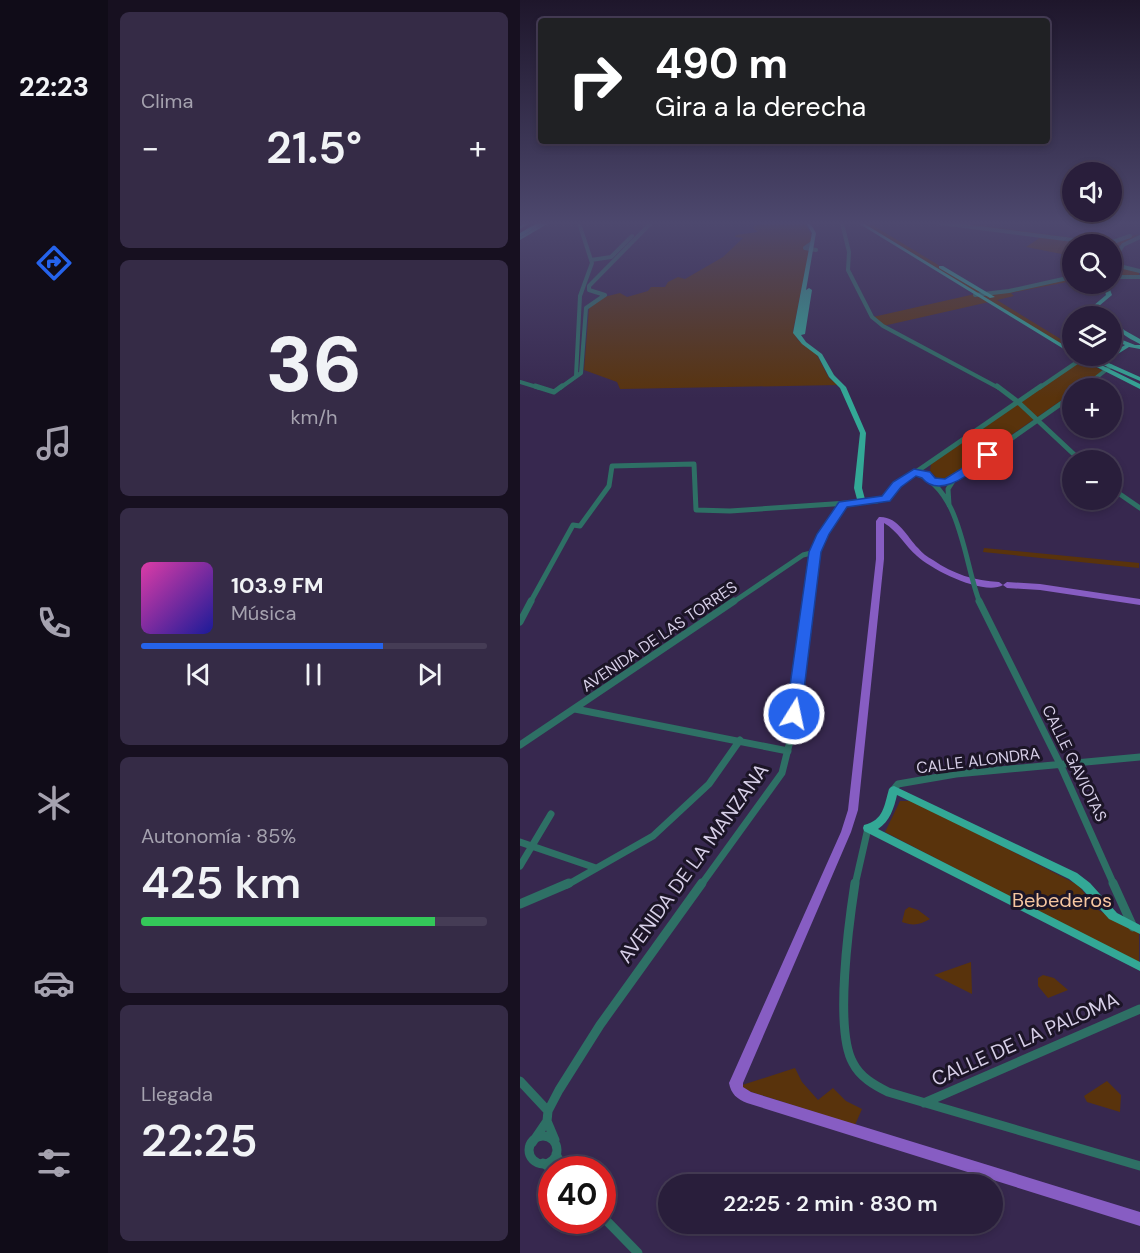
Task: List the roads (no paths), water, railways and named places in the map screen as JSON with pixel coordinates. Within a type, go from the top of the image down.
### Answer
[{"type":"main road","points":[[808,281],[796,333],[820,355],[831,376],[843,387],[863,433],[858,488],[864,503]]},
{"type":"main road","points":[[953,281],[1062,346]]},
{"type":"main road","points":[[965,281],[1062,339]]},
{"type":"main road","points":[[1103,306],[1110,294]]},
{"type":"main road","points":[[1096,306],[1115,296],[1114,294]]},
{"type":"main road","points":[[1122,331],[1140,342]]},
{"type":"main road","points":[[1122,336],[1132,338]]},
{"type":"main road","points":[[1103,366],[1140,387]]},
{"type":"main road","points":[[1109,369],[1140,379]]},
{"type":"main road","points":[[1136,928],[1113,916],[1086,886],[1073,876],[894,789],[886,812],[872,822],[868,828],[1140,967]]},
{"type":"street","points":[[576,376],[580,296],[585,281]]},
{"type":"street","points":[[520,382],[554,392],[581,373],[588,306],[605,296],[588,287],[594,281]]},
{"type":"street","points":[[854,281],[872,316],[883,326],[982,376],[1018,402],[1069,450]]},
{"type":"street","points":[[975,295],[1009,291],[1052,281]]},
{"type":"street","points":[[520,622],[572,525],[580,526],[609,486],[612,466],[694,464],[696,510],[730,511],[864,503],[886,499],[897,485],[1069,366]]},
{"type":"street","points":[[1097,378],[1109,369]]},
{"type":"street","points":[[914,473],[926,475],[932,482],[953,479],[1062,403]]},
{"type":"street","points":[[926,464],[933,477],[953,479]]},
{"type":"street","points":[[949,505],[948,489],[953,479]]},
{"type":"street","name":"CALLE GAVIOTAS","points":[[932,482],[949,505],[966,546],[972,583],[985,615],[1060,764],[1136,928]]},
{"type":"street","points":[[1122,496],[1140,508]]},
{"type":"street","name":"AVENIDA DE LA MANZANA","points":[[532,1143],[548,1116],[559,1090],[611,1010],[776,783],[788,751],[806,636],[815,552],[823,534],[843,504]]},
{"type":"street","name":"AVENIDA DE LAS TORRES","points":[[520,745],[804,555],[815,552]]},
{"type":"street","points":[[575,709],[788,751]]},
{"type":"street","points":[[520,904],[566,885],[653,836],[709,784],[740,740]]},
{"type":"street","name":"CALLE ALONDRA","points":[[894,789],[898,784],[956,774],[1140,757]]},
{"type":"street","points":[[520,866],[551,814]]},
{"type":"street","points":[[868,828],[862,846],[850,921],[843,1024],[845,1040],[854,1066],[863,1076],[888,1092],[1140,1166]]},
{"type":"street","points":[[520,842],[596,868]]},
{"type":"street","name":"CALLE DE LA PALOMA","points":[[924,1103],[1078,1038],[1140,1009]]},
{"type":"street","points":[[520,1081],[548,1116],[555,1142],[556,1154],[553,1156]]},
{"type":"street","points":[[538,1162],[533,1162],[524,1153],[532,1143],[541,1137],[547,1137],[555,1142]]},
{"type":"street","points":[[616,1230],[638,1253]]},
{"type":"waterway","points":[[999,585],[967,580],[937,567],[920,555],[898,529],[888,521],[882,519],[880,521],[880,559],[853,810],[846,832],[736,1083],[737,1090],[747,1097],[1140,1219]]},
{"type":"waterway","points":[[1007,585],[1040,587],[1140,602]]},
{"type":"park label","name":"Bebederos","points":[[1062,900]]}]
